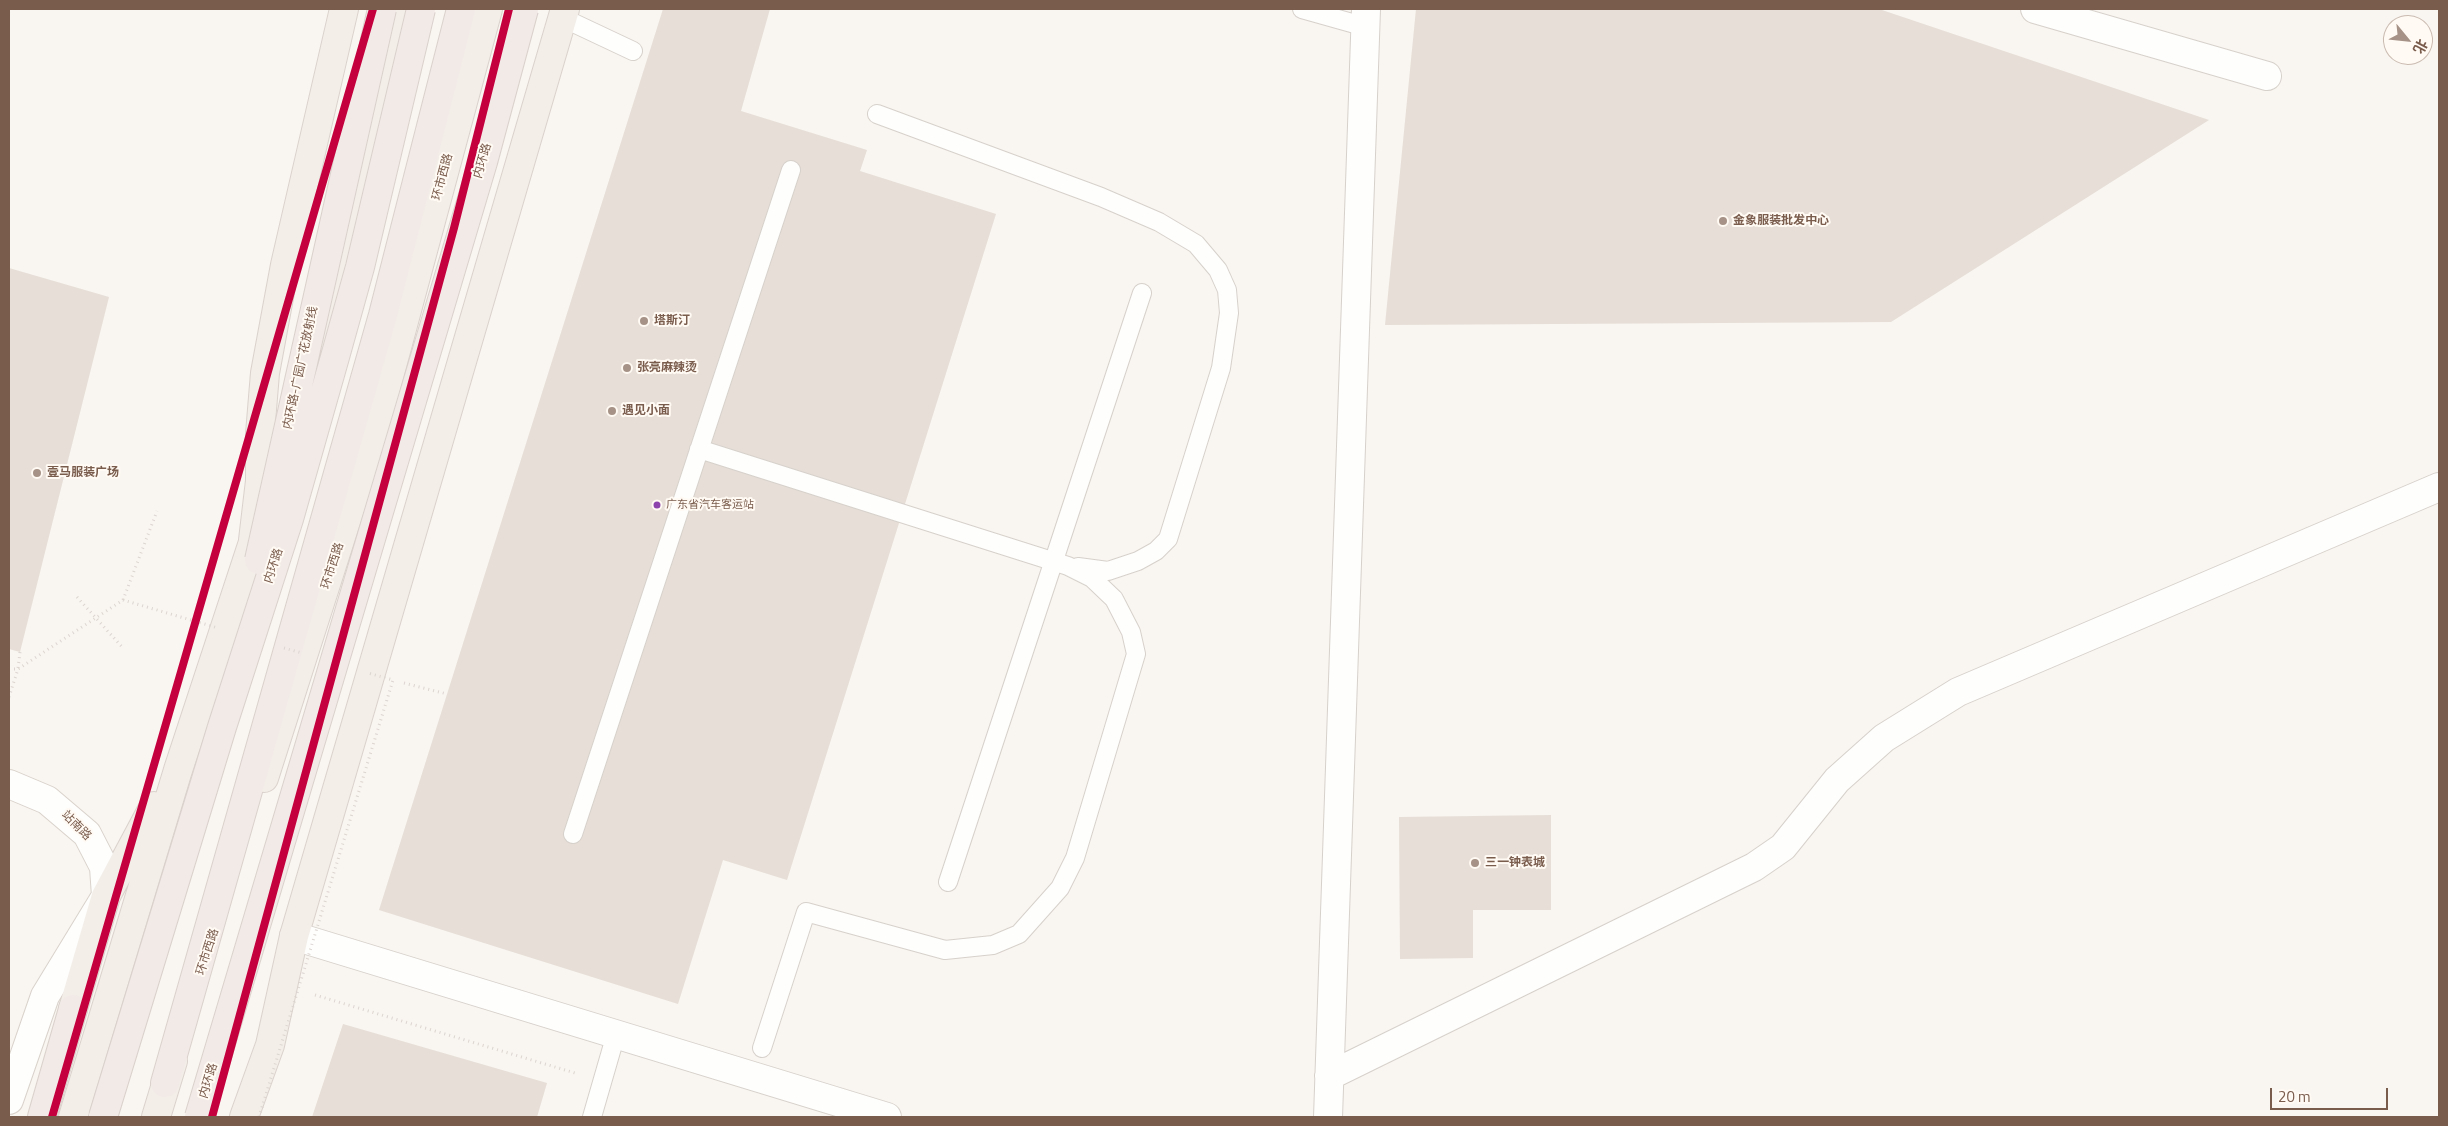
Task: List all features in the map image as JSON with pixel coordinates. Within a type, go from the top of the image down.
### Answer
[{"type":"highway","name":"内环路-广园广花放射线","points":[[222,727],[382,9]]},
{"type":"highway","name":"内环路","points":[[103,1117],[222,727],[289,519],[360,267],[421,9]]},
{"type":"highway","points":[[166,1083],[388,295],[461,9]]},
{"type":"highway","name":"内环路","points":[[199,1117],[483,162],[524,9]]},
{"type":"highway","points":[[42,1117],[73,1009]]},
{"type":"main road","points":[[253,540],[260,481],[260,434],[265,374],[285,265],[344,9]]},
{"type":"main road","points":[[73,1117],[178,770],[328,314],[404,9]]},
{"type":"main road","name":"环市西路","points":[[156,1117],[372,440],[488,9]]},
{"type":"main road","points":[[244,1117],[270,1044],[294,936],[564,13]]},
{"type":"main road","points":[[73,1009],[106,896],[154,807],[178,770]]},
{"type":"street","points":[[2035,9],[2267,76]]},
{"type":"street","points":[[1328,1117],[1366,18]]},
{"type":"street","points":[[1329,1076],[1754,867],[1783,847],[1837,780],[1884,738],[1958,692],[2439,488]]},
{"type":"street","name":"站南路","points":[[9,784],[47,800],[87,834],[104,867],[106,896]]},
{"type":"street","points":[[9,1100],[45,996],[106,896]]},
{"type":"street","points":[[294,936],[887,1117]]},
{"type":"lane","points":[[1302,9],[1366,18]]},
{"type":"lane","points":[[564,13],[633,51]]},
{"type":"lane","points":[[877,114],[1101,197],[1159,222],[1196,244],[1218,270],[1227,290],[1229,313],[1221,368],[1168,539],[1156,551],[1138,561],[1108,571],[1061,564]]},
{"type":"lane","points":[[573,834],[790,170]]},
{"type":"lane","points":[[948,882],[1061,564],[1142,293]]},
{"type":"lane","points":[[699,449],[1061,564],[1092,578],[1114,599],[1131,632],[1136,654],[1071,866],[1060,888],[1019,934],[993,945],[945,950],[806,912],[762,1048]]},
{"type":"lane","points":[[592,1117],[616,1034]]},
{"type":"path","points":[[9,669],[18,669],[123,600],[158,511]]},
{"type":"path","points":[[77,597],[122,648]]},
{"type":"path","points":[[123,600],[225,630]]},
{"type":"path","points":[[281,647],[309,655]]},
{"type":"path","points":[[9,697],[18,669],[20,652]]},
{"type":"path","points":[[365,672],[447,694]]},
{"type":"path","points":[[259,1117],[393,680]]},
{"type":"path","points":[[298,990],[602,1081]]},
{"type":"building","name":"广东省汽车客运站","points":[[663,9],[770,9],[741,111],[867,150],[860,171],[996,214],[787,880],[723,860],[678,1004],[379,910]]},
{"type":"building","name":"金象服装批发中心","points":[[1416,9],[1879,9],[2209,120],[1891,322],[1385,325]]},
{"type":"building","name":"壹马服装广场","points":[[9,268],[109,297],[20,652],[9,649]]},
{"type":"building","name":"三一钟表城","points":[[1551,815],[1551,910],[1473,910],[1473,958],[1400,959],[1399,817]]},
{"type":"building","points":[[343,1024],[547,1083],[537,1117],[312,1117]]},
{"type":"transit line","points":[[52,1117],[373,9]]},
{"type":"transit line","points":[[212,1117],[454,228],[509,9]]},
{"type":"place","name":"金象服装批发中心","points":[[1723,221]]},
{"type":"place","name":"塔斯汀","points":[[644,321]]},
{"type":"place","name":"张亮麻辣烫","points":[[627,368]]},
{"type":"place","name":"遇见小面","points":[[612,411]]},
{"type":"place","name":"壹马服装广场","points":[[37,473]]},
{"type":"place","name":"广东省汽车客运站","points":[[657,505]]},
{"type":"place","name":"三一钟表城","points":[[1475,863]]}]
